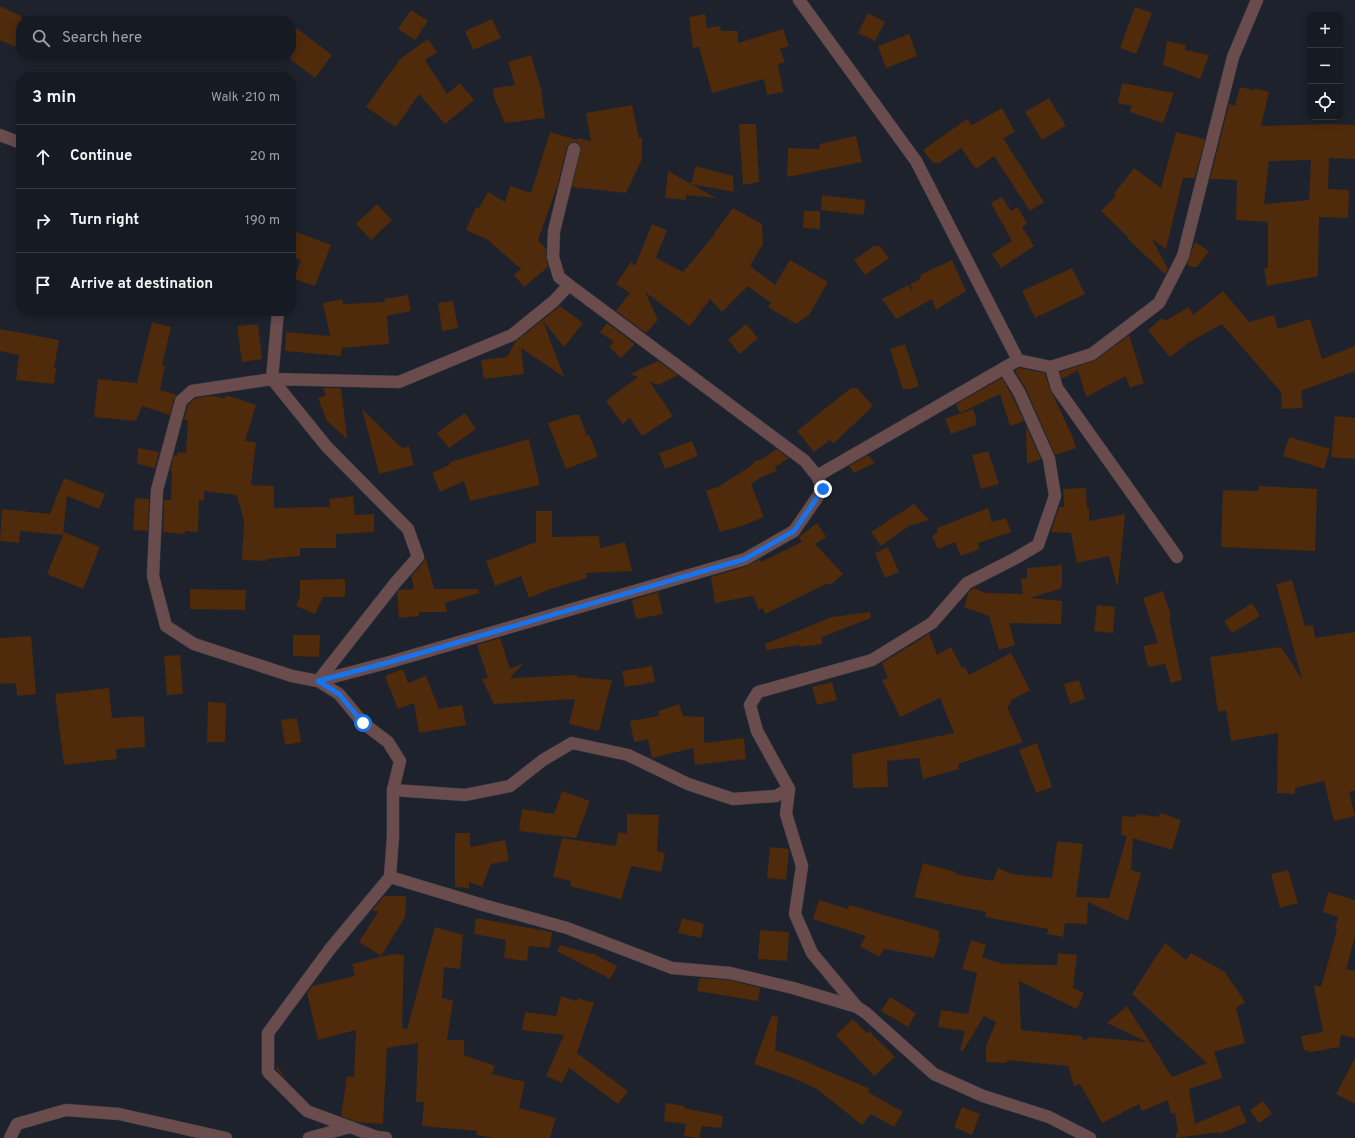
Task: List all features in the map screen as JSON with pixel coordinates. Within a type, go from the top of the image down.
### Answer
[{"type":"street","points":[[799,0],[916,161],[1018,360]]},
{"type":"street","points":[[818,476],[1018,360],[1051,366],[1092,354],[1159,303],[1182,256],[1233,57],[1258,0]]},
{"type":"street","points":[[0,135],[16,141]]},
{"type":"street","points":[[318,681],[390,662],[745,559],[794,531],[823,489],[818,476],[806,461],[559,278],[552,257],[554,231],[574,149]]},
{"type":"street","points":[[386,1138],[378,1137],[307,1111],[268,1072],[268,1033],[330,949],[390,876],[393,836],[393,790],[400,761],[388,742],[363,723],[339,694],[318,681],[292,676],[194,644],[166,626],[153,576],[157,490],[181,401],[192,391],[272,379],[400,382],[512,335],[570,286]]},
{"type":"street","points":[[278,316],[272,379],[327,447],[408,529],[418,557],[396,582],[318,681]]},
{"type":"street","points":[[1051,366],[1057,388],[1178,557]]},
{"type":"street","points":[[1004,368],[1019,392],[1049,459],[1055,496],[1038,545],[967,583],[932,623],[872,660],[758,692],[750,705],[757,731],[789,790],[786,814],[802,866],[795,914],[812,953],[857,1007],[934,1074],[983,1096],[1049,1117],[1090,1138]]},
{"type":"street","points":[[393,790],[465,795],[510,786],[542,760],[572,743],[628,754],[688,784],[733,799],[776,796],[789,790]]},
{"type":"street","points":[[390,876],[483,905],[567,928],[672,968],[730,973],[793,988],[857,1007]]},
{"type":"street","points":[[10,1138],[17,1124],[66,1110],[119,1114],[226,1138]]},
{"type":"street","points":[[310,1138],[350,1127]]},
{"type":"building","points":[[0,6],[21,16],[16,16],[15,47],[0,40]]},
{"type":"building","points":[[1135,7],[1152,13],[1136,54],[1120,48]]},
{"type":"building","points":[[411,10],[428,21],[415,40],[398,29]]},
{"type":"building","points":[[868,13],[885,22],[875,41],[858,33]]},
{"type":"building","points":[[705,14],[707,28],[720,26],[721,31],[738,31],[738,43],[783,29],[789,46],[780,49],[785,62],[778,64],[783,92],[767,95],[764,79],[712,93],[699,47],[693,48],[689,17]]},
{"type":"building","points":[[492,19],[501,38],[473,50],[465,31]]},
{"type":"building","points":[[296,28],[332,55],[315,78],[291,60],[296,60]]},
{"type":"building","points":[[909,34],[917,56],[886,68],[878,46]]},
{"type":"building","points":[[428,39],[437,52],[425,60],[447,94],[460,83],[474,100],[445,124],[419,94],[396,127],[366,107],[400,59]]},
{"type":"building","points":[[1167,41],[1186,45],[1185,50],[1209,55],[1200,79],[1163,65]]},
{"type":"building","points":[[531,55],[541,89],[545,118],[505,123],[494,97],[493,88],[515,85],[508,62]]},
{"type":"building","points":[[1122,83],[1174,93],[1163,123],[1130,112],[1132,106],[1118,103]]},
{"type":"building","points":[[1240,87],[1253,90],[1254,88],[1269,92],[1261,126],[1330,124],[1355,125],[1355,159],[1329,158],[1328,189],[1349,190],[1348,218],[1319,217],[1318,276],[1267,286],[1264,269],[1268,268],[1268,222],[1236,220],[1237,180],[1210,179],[1229,104],[1235,106]],"holes":[[[1311,160],[1309,200],[1264,204],[1269,161]]]},
{"type":"building","points":[[1049,98],[1066,126],[1042,140],[1025,112]]},
{"type":"building","points":[[632,105],[639,138],[642,138],[642,159],[626,193],[572,187],[581,147],[576,142],[569,144],[557,187],[538,240],[546,249],[548,267],[524,287],[514,275],[521,269],[488,240],[466,230],[476,207],[479,208],[488,192],[505,202],[510,186],[531,193],[550,132],[578,140],[578,138],[591,141],[586,113]]},
{"type":"building","points":[[1002,108],[1015,132],[1003,138],[1044,202],[1030,211],[994,156],[976,169],[961,148],[939,163],[933,163],[923,150],[967,119],[972,125]]},
{"type":"building","points":[[739,124],[756,124],[759,182],[743,185]]},
{"type":"building","points":[[1176,132],[1205,139],[1195,178],[1183,178],[1166,249],[1152,239],[1168,269],[1165,274],[1101,211],[1116,196],[1114,194],[1134,168],[1161,188]]},
{"type":"building","points":[[856,136],[862,162],[787,177],[788,148],[820,149],[819,144]]},
{"type":"building","points":[[696,166],[733,176],[734,192],[691,184]]},
{"type":"building","points":[[668,171],[716,198],[686,195],[686,200],[665,198]]},
{"type":"building","points":[[822,195],[865,200],[864,215],[821,210]]},
{"type":"building","points":[[1002,197],[1011,211],[1018,207],[1027,224],[1022,227],[1034,246],[1001,268],[992,254],[1012,241],[991,203]]},
{"type":"building","points":[[377,204],[392,220],[371,240],[356,224]]},
{"type":"building","points":[[733,208],[762,224],[763,244],[750,266],[775,285],[790,260],[828,282],[809,315],[796,324],[768,307],[771,303],[748,286],[722,312],[710,299],[690,326],[645,292],[658,320],[646,333],[616,311],[630,293],[616,284],[631,262],[635,266],[652,224],[667,230],[656,258],[683,272],[714,235]]},
{"type":"building","points":[[804,211],[820,211],[820,229],[803,228]]},
{"type":"building","points":[[296,232],[331,245],[315,286],[296,280],[296,274],[301,260],[296,258]]},
{"type":"building","points":[[1195,242],[1209,251],[1197,267],[1191,267],[1187,264]]},
{"type":"building","points":[[874,246],[880,246],[889,258],[865,275],[854,260]]},
{"type":"building","points":[[952,260],[966,291],[936,310],[932,299],[896,319],[882,299],[908,285],[912,291],[911,284],[921,278],[920,275]]},
{"type":"building","points":[[1072,268],[1085,294],[1035,318],[1022,291]]},
{"type":"building","points":[[1223,291],[1249,322],[1274,315],[1278,329],[1310,319],[1322,359],[1355,346],[1355,371],[1301,391],[1303,408],[1282,409],[1281,392],[1222,324],[1188,343],[1170,357],[1148,330],[1162,318],[1165,321],[1189,307],[1193,315]]},
{"type":"building","points":[[408,295],[411,311],[387,316],[389,344],[342,348],[341,356],[285,351],[286,332],[330,336],[323,303],[342,299],[343,304],[385,302],[384,299]]},
{"type":"building","points":[[453,301],[458,328],[442,331],[438,303]]},
{"type":"building","points":[[560,306],[583,323],[564,347],[543,321],[564,377],[521,348],[524,374],[484,379],[481,360],[507,357],[516,341]]},
{"type":"building","points":[[152,322],[171,327],[162,365],[165,366],[160,390],[177,395],[174,399],[170,415],[142,406],[136,421],[94,417],[98,379],[137,383]]},
{"type":"building","points":[[607,323],[635,344],[621,358],[609,347],[614,342],[600,332]]},
{"type":"building","points":[[258,324],[262,359],[242,362],[237,326]]},
{"type":"building","points":[[746,324],[758,338],[740,354],[728,340]]},
{"type":"building","points":[[0,329],[59,340],[54,368],[56,368],[54,384],[16,380],[19,355],[0,351]]},
{"type":"building","points":[[1129,335],[1144,383],[1130,388],[1126,376],[1086,397],[1078,370],[1062,379],[1060,372],[1096,360]]},
{"type":"building","points":[[905,344],[919,386],[910,389],[903,389],[890,349]]},
{"type":"building","points":[[658,361],[678,375],[658,385],[649,381],[673,416],[642,436],[630,418],[623,424],[606,401],[638,377],[630,374]]},
{"type":"building","points":[[1019,368],[1045,373],[1050,390],[1073,438],[1076,448],[1055,455],[1026,389],[1015,371]]},
{"type":"building","points":[[1002,378],[1024,421],[1010,426],[1000,394],[960,413],[956,404]]},
{"type":"building","points":[[323,388],[341,388],[347,439],[327,421],[318,398],[326,395]]},
{"type":"building","points":[[851,388],[857,388],[873,406],[833,444],[830,440],[814,452],[797,431]]},
{"type":"building","points":[[226,395],[256,405],[245,441],[256,442],[251,485],[274,486],[274,508],[330,507],[329,499],[353,496],[355,515],[374,514],[374,532],[336,534],[336,548],[300,548],[300,556],[266,559],[266,561],[242,560],[244,521],[237,495],[204,491],[204,501],[199,500],[198,532],[185,531],[185,534],[163,532],[164,500],[171,500],[172,471],[170,471],[174,455],[177,456],[178,452],[186,453],[188,421],[184,419],[188,405],[195,398],[211,396],[225,398]]},
{"type":"building","points":[[362,409],[402,448],[409,446],[414,465],[379,474]]},
{"type":"building","points":[[973,409],[976,418],[976,425],[951,434],[945,419]]},
{"type":"building","points":[[465,413],[476,429],[449,448],[437,433]]},
{"type":"building","points":[[572,415],[579,415],[587,436],[589,434],[598,457],[566,469],[548,423]]},
{"type":"building","points":[[1335,416],[1355,418],[1355,459],[1331,457]]},
{"type":"building","points":[[1026,426],[1041,459],[1027,464]]},
{"type":"building","points":[[1289,437],[1330,449],[1324,469],[1283,456]]},
{"type":"building","points":[[529,439],[540,485],[470,501],[464,481],[440,492],[432,473],[451,464],[450,462]]},
{"type":"building","points":[[692,441],[698,456],[665,469],[659,453]]},
{"type":"building","points":[[138,448],[159,452],[155,468],[137,464]]},
{"type":"building","points":[[777,449],[789,458],[775,467],[777,471],[763,476],[751,484],[764,517],[742,526],[720,532],[706,491],[718,487],[754,464],[753,462],[762,459]]},
{"type":"building","points":[[988,451],[999,484],[981,489],[972,455]]},
{"type":"building","points":[[868,455],[875,463],[854,473],[849,466]]},
{"type":"building","points":[[64,478],[105,494],[99,509],[67,496],[63,535],[20,531],[19,543],[0,541],[2,509],[50,514]]},
{"type":"building","points":[[1259,486],[1317,489],[1315,551],[1221,547],[1223,490],[1258,491]]},
{"type":"building","points":[[1086,488],[1089,521],[1125,514],[1117,586],[1109,556],[1077,563],[1071,533],[1051,532],[1059,507],[1064,507],[1063,489]]},
{"type":"building","points":[[135,498],[149,499],[148,531],[133,530]]},
{"type":"building","points":[[914,504],[929,520],[909,526],[881,546],[871,532]]},
{"type":"building","points":[[988,508],[992,522],[1006,518],[1011,532],[978,543],[980,549],[961,556],[955,542],[938,549],[932,536],[938,532],[937,528]]},
{"type":"building","points":[[536,511],[552,511],[552,537],[599,536],[600,548],[625,542],[632,571],[586,573],[587,578],[550,589],[529,598],[521,576],[495,586],[486,561],[536,542]]},
{"type":"building","points":[[817,523],[826,537],[815,544],[843,574],[830,585],[828,583],[765,614],[763,608],[759,610],[753,596],[715,603],[711,577],[747,566],[760,559],[761,562],[802,542],[799,537]]},
{"type":"building","points":[[64,532],[100,547],[83,589],[47,574]]},
{"type":"building","points":[[888,547],[899,572],[885,578],[875,553]]},
{"type":"building","points":[[425,556],[434,589],[478,589],[479,593],[445,603],[447,612],[419,612],[419,616],[399,618],[397,593],[399,590],[414,589],[411,576],[424,562]]},
{"type":"building","points":[[1062,565],[1062,588],[1031,598],[1062,601],[1061,624],[1009,623],[1015,645],[999,650],[989,616],[964,607],[969,592],[974,588],[986,593],[1023,594],[1021,579],[1027,578],[1027,568]]},
{"type":"building","points":[[345,579],[345,597],[323,597],[315,614],[296,606],[300,597],[300,580]]},
{"type":"building","points":[[1292,580],[1305,626],[1313,625],[1315,638],[1355,632],[1355,790],[1349,792],[1355,816],[1334,821],[1324,781],[1295,788],[1295,794],[1277,793],[1278,733],[1231,741],[1226,710],[1218,712],[1210,657],[1281,647],[1302,679],[1276,584]]},
{"type":"building","points":[[190,589],[246,590],[245,610],[190,609]]},
{"type":"building","points":[[1163,591],[1171,616],[1169,617],[1182,680],[1171,683],[1165,664],[1148,667],[1143,646],[1158,643],[1143,598]]},
{"type":"building","points":[[658,592],[663,614],[636,619],[632,600]]},
{"type":"building","points":[[1252,603],[1260,616],[1232,633],[1224,621]]},
{"type":"building","points":[[1097,605],[1115,607],[1113,633],[1094,631]]},
{"type":"building","points":[[870,612],[871,618],[822,637],[822,644],[800,647],[799,645],[767,650],[765,644],[832,617]]},
{"type":"building","points":[[929,634],[937,655],[951,647],[962,668],[965,667],[969,675],[1011,653],[1030,690],[1010,701],[1011,704],[1007,707],[1023,742],[958,764],[959,769],[923,779],[919,758],[887,761],[888,787],[853,788],[852,754],[954,733],[940,698],[900,717],[882,680],[888,678],[882,663]]},
{"type":"building","points":[[293,635],[320,635],[319,657],[293,656]]},
{"type":"building","points":[[31,636],[36,694],[17,696],[16,683],[0,684],[0,638]]},
{"type":"building","points":[[500,638],[510,669],[524,663],[510,678],[577,675],[577,677],[612,680],[599,731],[569,724],[575,699],[494,704],[482,679],[488,678],[477,645]]},
{"type":"building","points":[[180,655],[183,694],[167,695],[164,656]]},
{"type":"building","points":[[652,666],[655,682],[625,687],[622,671]]},
{"type":"building","points":[[403,669],[408,683],[426,676],[439,709],[462,705],[466,725],[419,733],[414,703],[398,709],[385,676]]},
{"type":"building","points":[[1079,680],[1085,699],[1070,704],[1064,684]]},
{"type":"building","points":[[832,682],[837,700],[817,705],[812,687]]},
{"type":"building","points":[[109,688],[112,718],[144,716],[145,747],[116,749],[117,759],[64,765],[55,694]]},
{"type":"building","points":[[208,702],[226,703],[225,742],[207,742]]},
{"type":"building","points":[[679,704],[683,716],[704,717],[704,743],[744,738],[746,759],[695,765],[693,748],[652,758],[648,739],[634,742],[630,721],[659,716],[658,711]]},
{"type":"building","points":[[297,718],[301,742],[285,745],[281,720]]},
{"type":"building","points":[[1037,743],[1052,787],[1036,793],[1019,750]]},
{"type":"building","points":[[562,791],[590,801],[576,838],[519,831],[522,809],[554,814]]},
{"type":"building","points":[[1160,813],[1181,820],[1172,850],[1133,838],[1131,870],[1141,873],[1128,921],[1088,902],[1087,924],[1065,923],[1063,937],[1047,934],[1048,929],[985,917],[986,912],[914,897],[923,863],[956,872],[955,874],[993,881],[998,868],[1012,874],[1052,878],[1057,841],[1083,844],[1076,897],[1109,898],[1127,836],[1121,835],[1122,816],[1136,817],[1137,814],[1159,817]]},
{"type":"building","points":[[627,814],[659,815],[657,851],[665,853],[661,872],[631,866],[621,899],[570,886],[571,881],[553,877],[562,838],[616,846],[618,832],[627,834]]},
{"type":"building","points":[[455,833],[470,833],[470,847],[505,840],[509,861],[491,864],[482,887],[469,882],[469,888],[455,887]]},
{"type":"building","points":[[770,847],[789,849],[786,880],[767,878]]},
{"type":"building","points":[[1288,870],[1298,903],[1280,908],[1271,874]]},
{"type":"building","points":[[1328,892],[1355,900],[1355,936],[1346,969],[1355,971],[1355,1038],[1341,1035],[1339,1047],[1311,1052],[1304,1050],[1301,1036],[1323,1032],[1314,985],[1321,987],[1337,930],[1335,929],[1338,917],[1323,912]]},
{"type":"building","points":[[384,896],[406,896],[405,917],[381,956],[359,942],[379,911],[372,911]]},
{"type":"building","points":[[819,900],[848,909],[849,905],[940,931],[938,937],[940,938],[934,958],[884,949],[879,957],[860,946],[866,936],[813,919]]},
{"type":"building","points":[[476,918],[552,932],[550,948],[529,946],[527,961],[504,958],[506,940],[474,934]]},
{"type":"building","points":[[682,918],[704,924],[701,938],[678,933]]},
{"type":"building","points":[[435,927],[463,935],[460,969],[444,967],[442,998],[453,1000],[447,1040],[464,1040],[464,1055],[495,1066],[492,1074],[525,1082],[519,1108],[556,1118],[550,1138],[495,1138],[476,1135],[477,1131],[422,1126],[424,1102],[416,1102],[418,1043],[387,1048],[383,1124],[357,1122],[341,1116],[347,1076],[354,1077],[356,1030],[318,1040],[307,993],[312,986],[355,976],[352,964],[392,954],[404,955],[402,1028],[407,1029]]},
{"type":"building","points":[[760,930],[789,932],[787,961],[758,959]]},
{"type":"building","points":[[971,940],[986,945],[982,957],[1003,964],[1057,965],[1058,953],[1077,955],[1073,988],[1084,993],[1077,1009],[1019,981],[1021,1030],[1081,1036],[1084,1041],[1090,1037],[1147,1042],[1107,1023],[1127,1006],[1172,1077],[1207,1063],[1132,994],[1165,943],[1186,960],[1191,953],[1225,972],[1245,1002],[1236,1008],[1245,1043],[1214,1052],[1223,1079],[1222,1078],[1189,1089],[1195,1124],[1239,1105],[1247,1122],[1220,1134],[1219,1132],[1176,1138],[1175,1134],[1178,1132],[1175,1113],[1171,1114],[1168,1100],[1142,1111],[1139,1104],[1102,1123],[1080,1084],[1074,1086],[1068,1066],[1007,1060],[1007,1063],[986,1062],[986,1046],[996,1022],[984,1016],[963,1051],[960,1050],[965,1031],[938,1027],[941,1010],[968,1014],[977,973],[962,969]]},
{"type":"building","points":[[560,945],[591,954],[592,953],[617,966],[610,979],[557,951]]},
{"type":"building","points":[[700,978],[729,980],[760,988],[758,1001],[697,991]]},
{"type":"building","points":[[561,996],[576,1001],[578,998],[594,1003],[577,1053],[628,1091],[618,1104],[569,1068],[562,1083],[546,1076],[564,1035],[522,1030],[525,1012],[556,1016]]},
{"type":"building","points":[[890,997],[916,1013],[908,1027],[881,1011]]},
{"type":"building","points":[[772,1015],[778,1017],[775,1050],[808,1062],[870,1089],[868,1092],[903,1112],[894,1127],[871,1114],[862,1125],[817,1089],[793,1078],[754,1064]]},
{"type":"building","points":[[853,1019],[867,1033],[869,1031],[895,1057],[874,1076],[836,1035]]},
{"type":"building","points":[[1355,1058],[1355,1104],[1336,1094]]},
{"type":"building","points":[[277,1066],[287,1081],[276,1069]]},
{"type":"building","points":[[1263,1101],[1272,1114],[1259,1123],[1250,1110]]},
{"type":"building","points":[[666,1103],[685,1106],[684,1108],[723,1116],[721,1128],[702,1126],[699,1138],[684,1136],[686,1124],[664,1121]]},
{"type":"building","points":[[962,1107],[980,1114],[972,1135],[954,1127]]},
{"type":"route","points":[[363,723],[339,694],[318,681],[390,662],[745,559],[794,531],[823,489]]}]
